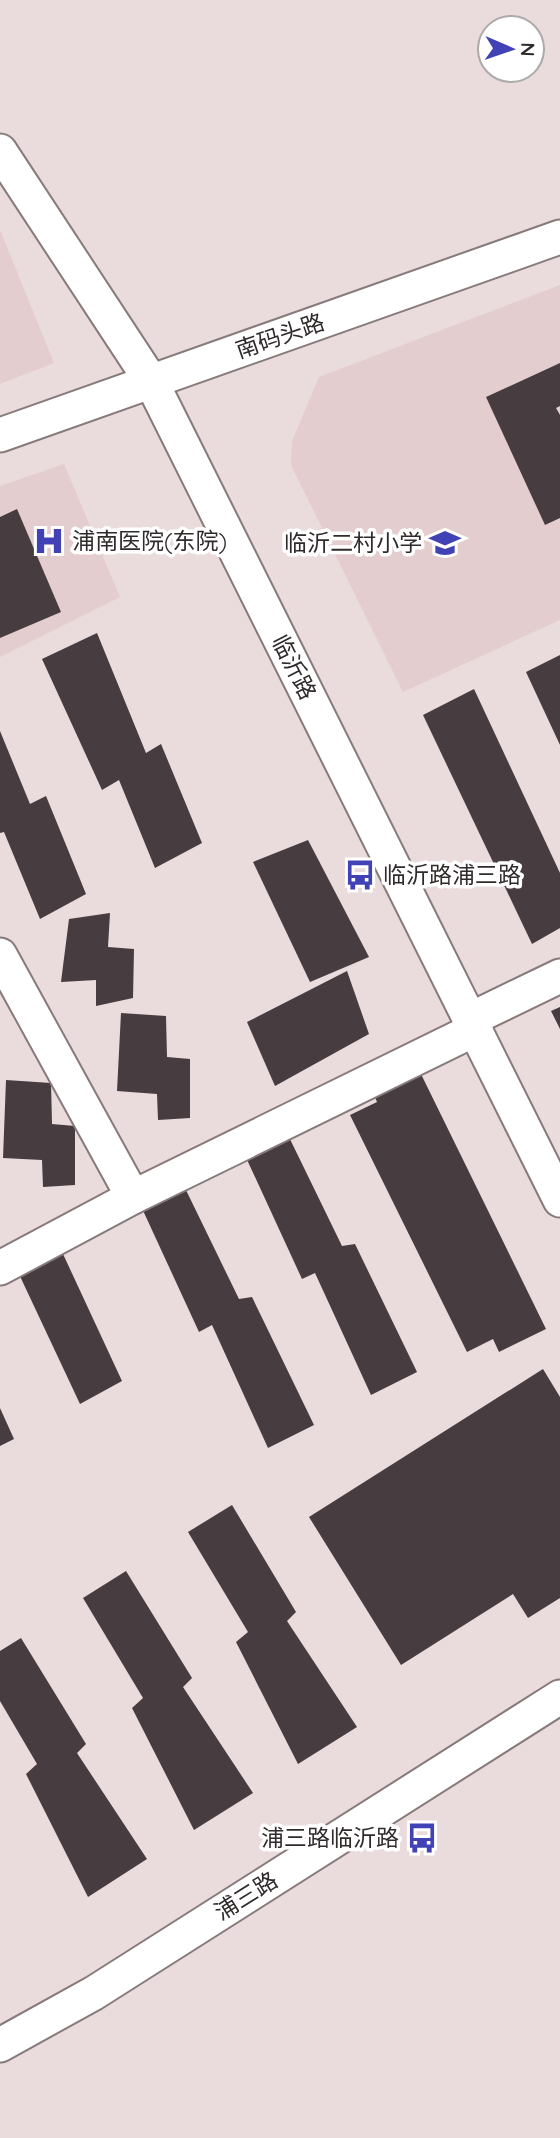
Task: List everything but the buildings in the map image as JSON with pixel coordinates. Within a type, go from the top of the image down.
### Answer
[{"type":"street","name":"临沂路","points":[[0,151],[150,381],[560,1200]]},
{"type":"street","name":"南码头路","points":[[0,435],[560,237]]},
{"type":"street","points":[[0,955],[133,1196]]},
{"type":"street","points":[[0,1268],[133,1196],[474,1024],[560,976]]},
{"type":"street","name":"浦三路","points":[[0,2045],[94,1993],[560,1697]]},
{"type":"shaded area","points":[[0,230],[54,363],[0,384]]},
{"type":"shaded area","name":"临沂二村小学","points":[[560,285],[560,620],[403,692],[291,465],[292,441],[319,377]]},
{"type":"shaded area","name":"浦南医院(东院)","points":[[64,464],[120,597],[0,657],[0,486]]},
{"type":"place","name":"浦南医院(东院)","points":[[49,541]]},
{"type":"place","name":"临沂二村小学","points":[[445,543]]},
{"type":"place","name":"临沂路浦三路","points":[[360,875]]},
{"type":"place","name":"浦三路临沂路","points":[[422,1838]]}]
